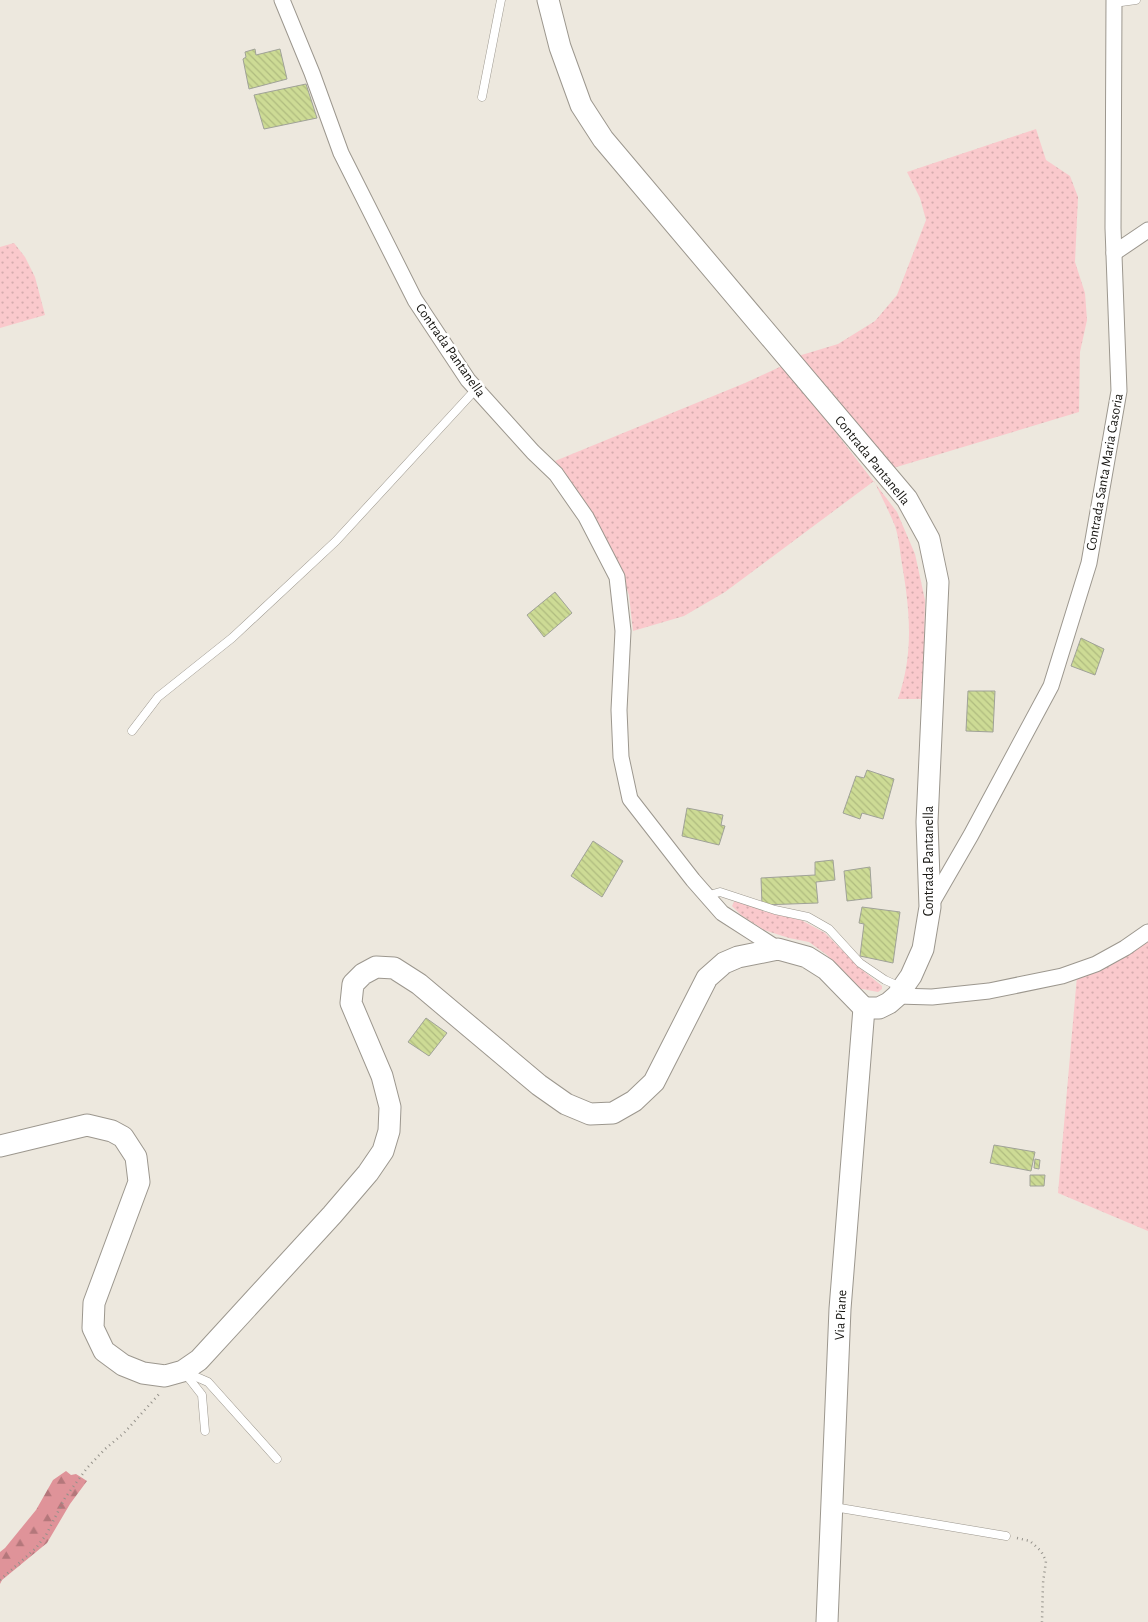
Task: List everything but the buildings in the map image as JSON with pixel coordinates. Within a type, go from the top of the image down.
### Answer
[{"type":"street","name":"Contrada Pantanella","points":[[282,0],[312,73],[341,153],[415,300],[468,380],[532,452],[556,474],[586,517],[617,577],[623,631],[619,710],[621,758],[630,799],[706,896],[722,913],[778,949]]},
{"type":"street","name":"Contrada Pantanella","points":[[548,0],[560,48],[581,105],[603,139],[907,499],[929,539],[938,582],[927,822],[930,907],[923,949],[912,976],[889,1003],[879,1008],[864,1008]]},
{"type":"street","name":"Contrada Santa Maria Casoria","points":[[930,907],[1051,686],[1089,563],[1119,391],[1114,253],[1114,1]]},
{"type":"street","points":[[1114,253],[1148,230]]},
{"type":"street","points":[[900,992],[932,997],[989,991],[1062,976],[1096,964],[1125,948],[1148,932]]},
{"type":"street","points":[[0,1146],[87,1125],[112,1131],[123,1137],[136,1157],[139,1182],[94,1303],[94,1328],[104,1351],[123,1365],[143,1373],[174,1373],[198,1360],[332,1215],[368,1173],[383,1151],[389,1131],[390,1108],[382,1076],[351,1003],[353,984],[363,974],[376,967],[394,968],[419,984],[540,1085],[566,1104],[590,1114],[613,1113],[634,1101],[654,1082],[707,978],[715,969],[738,957],[778,949],[808,957],[826,969],[864,1008]]},
{"type":"street","name":"Via Piane","points":[[827,1622],[840,1309],[864,1008]]},
{"type":"lane","points":[[482,97],[501,0]]},
{"type":"lane","points":[[1114,1],[1136,0]]},
{"type":"lane","points":[[132,731],[158,697],[232,638],[336,541],[476,389]]},
{"type":"lane","points":[[706,896],[720,892],[775,910],[808,917],[829,929],[860,963],[900,992]]},
{"type":"lane","points":[[174,1373],[202,1395],[205,1432]]},
{"type":"lane","points":[[174,1373],[208,1382],[276,1459]]},
{"type":"lane","points":[[832,1506],[1006,1536]]},
{"type":"path","points":[[0,1580],[36,1548],[46,1535],[65,1498],[87,1468],[157,1398],[174,1373]]},
{"type":"path","points":[[1006,1536],[1030,1541],[1041,1551],[1046,1560],[1043,1583],[1042,1622]]},
{"type":"shaded area","points":[[1036,129],[1046,160],[1070,176],[1078,197],[1075,262],[1085,293],[1087,320],[1080,352],[1079,412],[890,469],[795,357],[838,344],[875,321],[897,295],[926,220],[920,198],[907,172]]},
{"type":"shaded area","points":[[14,243],[25,257],[35,277],[45,315],[0,328],[0,247]]},
{"type":"shaded area","points":[[784,365],[873,481],[725,592],[684,616],[633,631],[629,595],[614,554],[555,461],[745,383]]},
{"type":"shaded area","points":[[875,484],[897,512],[915,554],[925,600],[923,699],[898,699],[903,682],[908,648],[907,598],[895,526]]},
{"type":"shaded area","points":[[735,900],[745,902],[763,911],[801,920],[825,933],[860,968],[882,986],[882,989],[878,992],[857,988],[827,955],[809,942],[764,930],[741,915],[732,906]]},
{"type":"shaded area","points":[[1148,939],[1148,1231],[1058,1193],[1077,976],[1110,966]]},
{"type":"green space","points":[[66,1471],[71,1475],[76,1474],[87,1481],[70,1504],[47,1543],[2,1580],[0,1584],[0,1552],[36,1510],[53,1480]]}]
